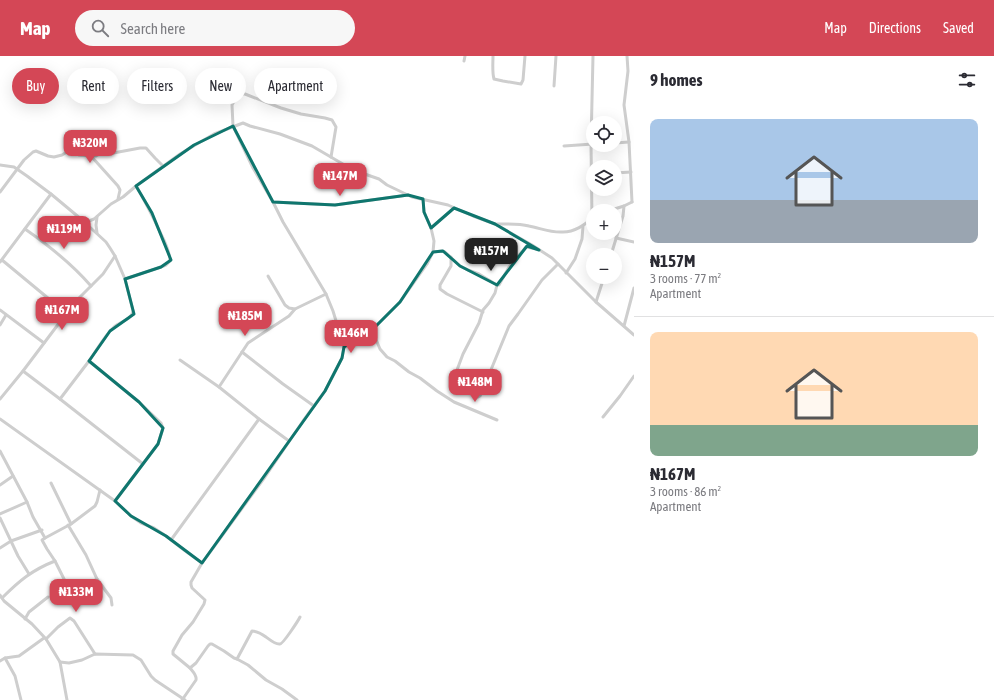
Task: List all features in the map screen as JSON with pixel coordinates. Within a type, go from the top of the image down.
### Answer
[{"type":"street","points":[[464,61],[465,56]]},
{"type":"street","points":[[493,56],[494,79],[503,82],[521,84],[523,80],[525,56]]},
{"type":"street","points":[[554,86],[556,56]]},
{"type":"street","points":[[592,116],[593,56]]},
{"type":"street","points":[[622,219],[624,206],[633,202],[629,142],[624,104],[628,71],[627,56]]},
{"type":"street","points":[[60,662],[69,663],[82,660],[95,654],[133,655],[141,660],[155,680],[183,700],[196,680],[194,673],[190,668],[173,654],[173,651],[182,635],[193,622],[205,600],[190,586],[191,582],[202,563],[265,477],[325,391],[340,364],[344,347],[326,294],[253,168],[234,126],[232,105],[238,94],[245,94],[301,114],[332,120],[336,127],[332,157]]},
{"type":"street","points":[[81,219],[89,220],[97,217],[111,204],[180,154],[214,134],[243,123],[280,134],[312,146],[359,172],[379,179],[387,185],[408,195],[448,205],[495,224],[552,258],[596,302],[634,335]]},
{"type":"street","points":[[622,142],[629,142]]},
{"type":"street","points":[[564,146],[586,144]]},
{"type":"street","points":[[0,192],[24,160],[35,151],[54,157],[70,150],[79,155],[96,156],[101,153],[108,154],[145,148],[163,166]]},
{"type":"street","points":[[91,156],[118,186],[120,190],[118,200]]},
{"type":"street","points":[[0,165],[14,167],[51,194],[81,219],[106,242],[116,256],[125,279],[133,311],[132,315],[127,320],[115,325],[60,399]]},
{"type":"street","points":[[622,173],[631,172]]},
{"type":"street","points":[[125,279],[161,267],[170,261],[167,247],[152,213],[136,186]]},
{"type":"street","points":[[51,194],[1,261],[66,313]]},
{"type":"street","points":[[273,202],[336,205],[408,195]]},
{"type":"street","points":[[344,347],[372,330],[400,302],[427,264],[433,252],[434,242],[431,228],[424,212],[423,199]]},
{"type":"street","points":[[431,228],[454,208]]},
{"type":"street","points":[[97,217],[96,224],[98,235]]},
{"type":"street","points":[[495,224],[529,226],[563,232],[586,224]]},
{"type":"street","points":[[566,273],[575,259],[582,239],[583,226]]},
{"type":"street","points":[[25,229],[51,249],[81,275],[91,286]]},
{"type":"street","points":[[622,239],[634,242]]},
{"type":"street","points":[[539,250],[526,247],[509,267],[483,312],[479,324],[463,354],[454,378],[454,382],[478,397],[480,396],[509,326],[542,280],[558,264]]},
{"type":"street","points":[[433,252],[442,251],[448,254],[460,266],[479,274],[498,286]]},
{"type":"street","points":[[0,400],[74,302],[103,274],[116,256]]},
{"type":"street","points":[[450,257],[451,266],[440,285],[440,288],[452,297],[483,312]]},
{"type":"street","points":[[268,276],[285,305],[289,308],[295,309]]},
{"type":"street","points":[[596,302],[602,284]]},
{"type":"street","points":[[624,326],[634,288]]},
{"type":"street","points":[[219,387],[248,343],[289,316],[295,309],[326,294]]},
{"type":"street","points":[[0,310],[44,343]]},
{"type":"street","points":[[0,325],[6,315]]},
{"type":"street","points":[[372,330],[380,349],[387,357],[454,402],[497,420]]},
{"type":"street","points":[[242,352],[314,406]]},
{"type":"street","points":[[180,360],[219,387],[289,441]]},
{"type":"street","points":[[89,361],[139,402],[161,423],[163,428],[158,444],[137,474],[115,501]]},
{"type":"street","points":[[23,371],[143,464]]},
{"type":"street","points":[[603,417],[634,376]]},
{"type":"street","points":[[171,540],[259,419]]},
{"type":"street","points":[[1,421],[100,490],[115,501],[131,516],[141,523],[154,528],[202,563]]},
{"type":"street","points":[[0,451],[45,538]]},
{"type":"street","points":[[0,485],[13,476]]},
{"type":"street","points":[[51,484],[97,580],[111,598],[112,605]]},
{"type":"street","points":[[97,580],[73,592],[70,591],[55,561],[46,549],[42,540],[70,524],[95,506],[100,490]]},
{"type":"street","points":[[0,514],[27,502]]},
{"type":"street","points":[[0,518],[22,564],[29,574]]},
{"type":"street","points":[[0,548],[11,541],[42,530]]},
{"type":"street","points":[[55,561],[29,574],[1,596],[4,601],[45,639],[60,662],[67,700]]},
{"type":"street","points":[[25,619],[29,612],[48,597]]},
{"type":"street","points":[[237,659],[252,631],[257,632],[278,645],[285,640],[300,617]]},
{"type":"street","points":[[0,661],[5,658],[19,656],[45,639],[70,618],[74,621],[95,654]]},
{"type":"street","points":[[190,668],[196,663],[210,644],[212,644],[252,668],[266,680],[297,700]]},
{"type":"street","points":[[5,658],[15,676],[21,700]]},
{"type":"highlighted area","points":[[233,126],[273,202],[335,205],[408,195],[423,199],[424,212],[431,228],[454,208],[495,224],[539,250],[527,246],[497,285],[460,266],[443,251],[433,252],[400,302],[372,330],[344,347],[342,358],[325,391],[202,563],[166,536],[131,516],[115,501],[158,444],[163,428],[139,402],[89,361],[110,331],[134,314],[125,279],[161,267],[171,260],[152,213],[136,186],[194,145]]}]
